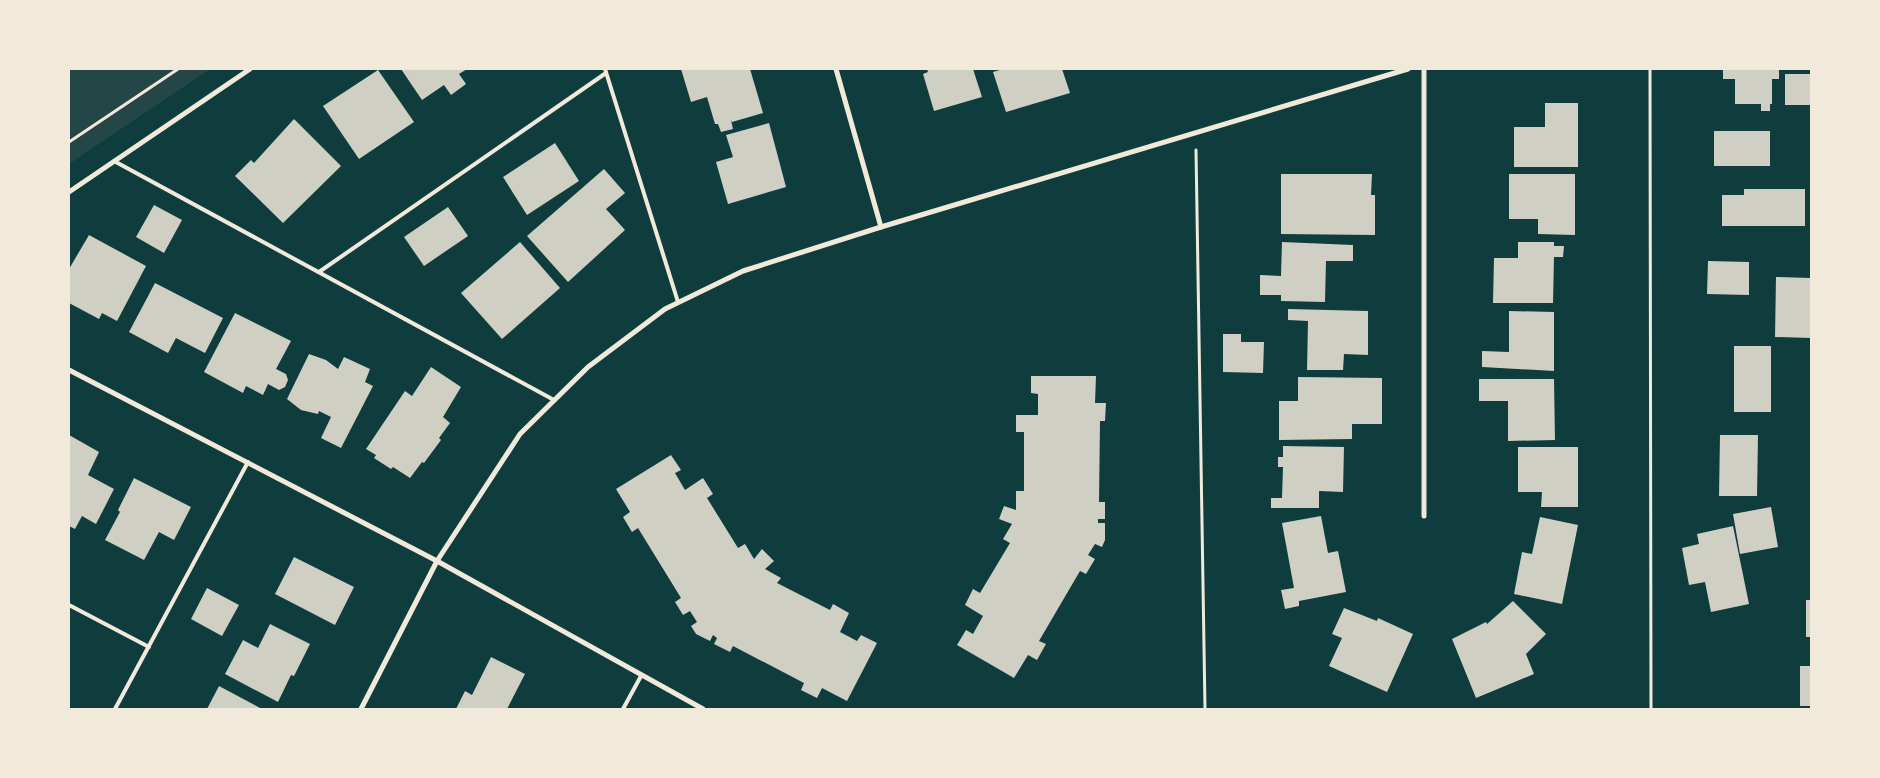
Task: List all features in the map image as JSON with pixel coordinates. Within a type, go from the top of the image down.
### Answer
[{"type":"street","points":[[69,192],[250,69]]},
{"type":"street","points":[[836,69],[881,227]]},
{"type":"street","points":[[361,709],[437,561],[520,434],[588,367],[665,309],[743,271],[881,227],[1408,69]]},
{"type":"street","points":[[1424,69],[1424,516]]},
{"type":"street","points":[[69,370],[437,561],[703,709]]},
{"type":"lane","points":[[319,272],[605,71],[678,302]]},
{"type":"lane","points":[[114,161],[554,400]]},
{"type":"lane","points":[[115,709],[248,462]]},
{"type":"lane","points":[[69,605],[149,647]]},
{"type":"lane","points":[[623,709],[641,676]]},
{"type":"path","points":[[69,142],[178,69]]},
{"type":"path","points":[[1650,69],[1651,709]]},
{"type":"path","points":[[1196,133],[1205,709]]},
{"type":"shaded area","points":[[69,69],[210,69],[69,164]]},
{"type":"building","points":[[401,69],[467,69],[459,74],[466,84],[451,95],[444,85],[422,100]]},
{"type":"building","points":[[681,69],[750,69],[763,113],[732,122],[731,120],[733,129],[721,132],[718,124],[715,124],[707,97],[691,102]]},
{"type":"building","points":[[927,69],[973,69],[982,97],[934,111],[923,74],[928,72]]},
{"type":"building","points":[[1003,69],[1062,69],[1070,93],[1006,112],[993,72]]},
{"type":"building","points":[[1723,69],[1779,69],[1779,79],[1772,79],[1772,104],[1770,104],[1770,111],[1761,111],[1761,104],[1735,104],[1735,79],[1723,79]]},
{"type":"building","points":[[378,70],[414,122],[359,159],[323,106]]},
{"type":"building","points":[[1785,74],[1811,74],[1811,105],[1785,105]]},
{"type":"building","points":[[1545,103],[1578,103],[1578,167],[1514,167],[1514,127],[1545,127]]},
{"type":"building","points":[[294,119],[341,166],[283,223],[235,176],[251,160],[254,163]]},
{"type":"building","points":[[769,123],[786,187],[728,204],[716,162],[733,157],[726,135]]},
{"type":"building","points":[[1714,131],[1770,131],[1770,166],[1714,166]]},
{"type":"building","points":[[555,143],[579,181],[527,215],[503,177]]},
{"type":"building","points":[[604,169],[625,193],[606,209],[625,230],[568,282],[527,236]]},
{"type":"building","points":[[1281,174],[1372,174],[1371,195],[1375,195],[1375,235],[1281,234]]},
{"type":"building","points":[[1509,174],[1575,174],[1575,235],[1538,234],[1538,219],[1509,219]]},
{"type":"building","points":[[1744,189],[1805,189],[1805,226],[1722,226],[1722,195],[1744,195]]},
{"type":"building","points":[[154,205],[182,220],[164,253],[136,237]]},
{"type":"building","points":[[448,207],[468,236],[424,266],[404,237]]},
{"type":"building","points":[[89,235],[146,266],[117,321],[102,313],[99,319],[69,303],[69,269]]},
{"type":"building","points":[[520,242],[560,288],[502,339],[461,293]]},
{"type":"building","points":[[1282,242],[1353,245],[1353,261],[1326,261],[1325,302],[1281,301],[1281,295],[1260,295],[1260,275],[1281,276]]},
{"type":"building","points":[[1518,242],[1554,242],[1554,246],[1564,246],[1563,257],[1554,257],[1553,303],[1493,303],[1494,258],[1518,258]]},
{"type":"building","points":[[1708,261],[1749,262],[1749,295],[1707,294]]},
{"type":"building","points":[[1776,277],[1811,278],[1811,338],[1775,337]]},
{"type":"building","points":[[155,283],[223,318],[205,353],[176,338],[168,353],[129,332]]},
{"type":"building","points":[[1288,309],[1368,311],[1368,355],[1344,354],[1343,370],[1307,370],[1308,321],[1288,320]]},
{"type":"building","points":[[1509,311],[1554,312],[1554,371],[1482,367],[1482,351],[1509,352]]},
{"type":"building","points":[[235,313],[291,341],[276,369],[286,374],[288,380],[285,387],[279,390],[268,384],[263,395],[246,386],[243,393],[204,372]]},
{"type":"building","points":[[1223,334],[1241,334],[1241,342],[1264,342],[1263,373],[1223,372]]},
{"type":"building","points":[[1734,346],[1771,346],[1771,412],[1734,412]]},
{"type":"building","points":[[309,354],[326,360],[338,369],[344,357],[370,369],[365,382],[373,386],[341,448],[321,438],[331,417],[319,411],[318,414],[301,410],[287,399]]},
{"type":"building","points":[[431,367],[461,387],[443,417],[450,423],[439,438],[441,440],[410,478],[374,458],[376,455],[366,449],[405,391],[412,396]]},
{"type":"building","points":[[1031,376],[1096,376],[1095,403],[1106,403],[1105,421],[1100,421],[1099,502],[1105,502],[1105,519],[1098,519],[1098,523],[1105,523],[1105,540],[1102,547],[1095,544],[1088,555],[1095,559],[1086,574],[1080,571],[1039,641],[1046,644],[1037,660],[1028,655],[1014,678],[957,645],[966,630],[973,634],[983,616],[965,605],[973,589],[980,593],[1010,543],[1003,539],[1012,524],[999,519],[1004,506],[1016,510],[1016,491],[1024,491],[1024,432],[1016,432],[1016,415],[1038,415],[1038,394],[1031,393]]},
{"type":"building","points":[[1298,377],[1382,378],[1382,424],[1352,424],[1352,439],[1279,440],[1279,401],[1298,401]]},
{"type":"building","points":[[1479,379],[1554,379],[1555,440],[1508,441],[1508,401],[1479,401]]},
{"type":"building","points":[[69,435],[99,452],[88,475],[114,489],[96,524],[82,516],[75,529],[69,526]]},
{"type":"building","points":[[1720,435],[1758,435],[1757,496],[1719,496]]},
{"type":"building","points":[[1283,446],[1344,447],[1343,492],[1319,491],[1319,508],[1271,508],[1271,498],[1282,498],[1283,467],[1278,467],[1278,457],[1283,457]]},
{"type":"building","points":[[1518,447],[1578,447],[1578,507],[1541,507],[1542,492],[1518,492]]},
{"type":"building","points":[[671,455],[681,470],[675,473],[685,490],[703,478],[713,494],[707,498],[738,548],[745,544],[754,559],[762,549],[774,561],[765,569],[781,578],[777,583],[830,610],[833,604],[849,613],[840,632],[857,641],[861,635],[877,643],[847,701],[822,688],[817,698],[801,690],[804,683],[733,646],[730,652],[714,644],[717,638],[713,635],[710,641],[696,634],[691,626],[697,622],[690,611],[683,615],[675,602],[681,598],[638,528],[632,532],[623,517],[630,512],[616,489]]},
{"type":"building","points":[[134,478],[191,507],[174,540],[159,532],[144,560],[105,540],[120,512],[118,510]]},
{"type":"building","points":[[1771,507],[1778,547],[1740,554],[1733,514]]},
{"type":"building","points":[[1321,516],[1328,553],[1338,551],[1346,592],[1299,601],[1299,606],[1285,609],[1281,590],[1294,588],[1282,523]]},
{"type":"building","points":[[1540,517],[1578,525],[1562,604],[1514,594],[1522,552],[1532,554]]},
{"type":"building","points":[[1733,526],[1749,604],[1711,612],[1705,582],[1689,585],[1682,548],[1699,544],[1697,534]]},
{"type":"building","points":[[294,557],[354,587],[335,625],[275,594]]},
{"type":"building","points":[[207,588],[239,605],[222,636],[191,619]]},
{"type":"building","points":[[1806,600],[1811,600],[1811,637],[1806,637]]},
{"type":"building","points":[[1513,601],[1546,634],[1526,654],[1534,674],[1476,698],[1452,639],[1486,622],[1487,624]]},
{"type":"building","points":[[1344,608],[1377,621],[1378,618],[1413,634],[1387,692],[1329,666],[1342,638],[1332,634]]},
{"type":"building","points":[[270,624],[310,644],[294,676],[291,675],[278,702],[225,674],[243,640],[258,648]]},
{"type":"building","points":[[491,657],[525,674],[507,709],[456,709],[465,691],[472,695]]},
{"type":"building","points":[[1800,666],[1811,666],[1811,706],[1800,706]]},
{"type":"building","points":[[219,686],[262,709],[207,709]]}]
